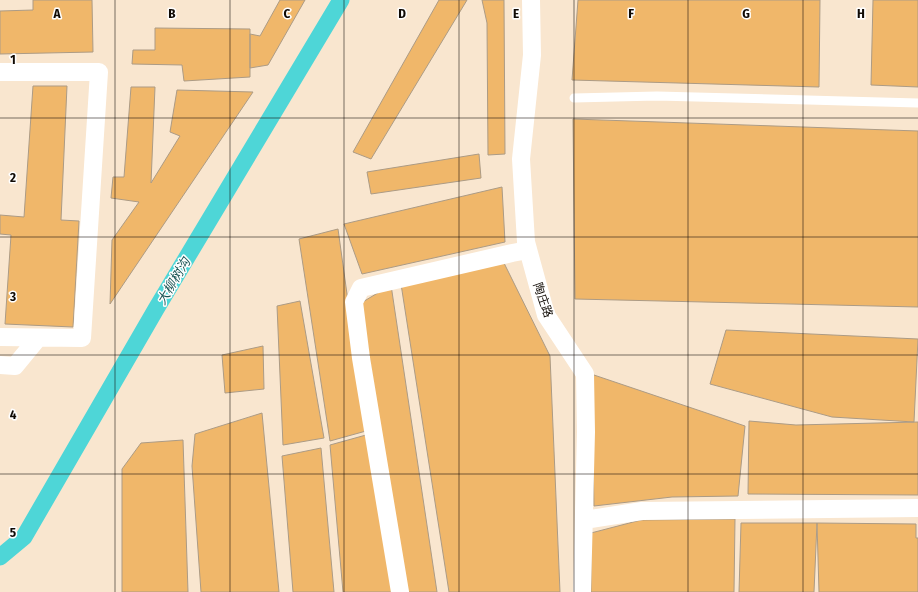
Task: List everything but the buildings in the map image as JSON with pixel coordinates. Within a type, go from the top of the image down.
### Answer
[{"type":"street","name":"陶庄路","points":[[531,0],[532,55],[521,159],[526,242],[546,315],[585,374],[586,432],[582,592]]},
{"type":"street","points":[[0,72],[99,72],[82,338],[0,337]]},
{"type":"street","points":[[400,592],[362,366],[354,302],[361,288],[504,254],[528,250]]},
{"type":"street","points":[[0,365],[15,366],[38,338]]},
{"type":"street","points":[[584,520],[642,511],[918,508]]},
{"type":"lane","points":[[574,98],[657,96],[918,103]]},
{"type":"waterway","name":"大柳树沟","points":[[0,557],[24,537],[156,309],[341,0]]}]
